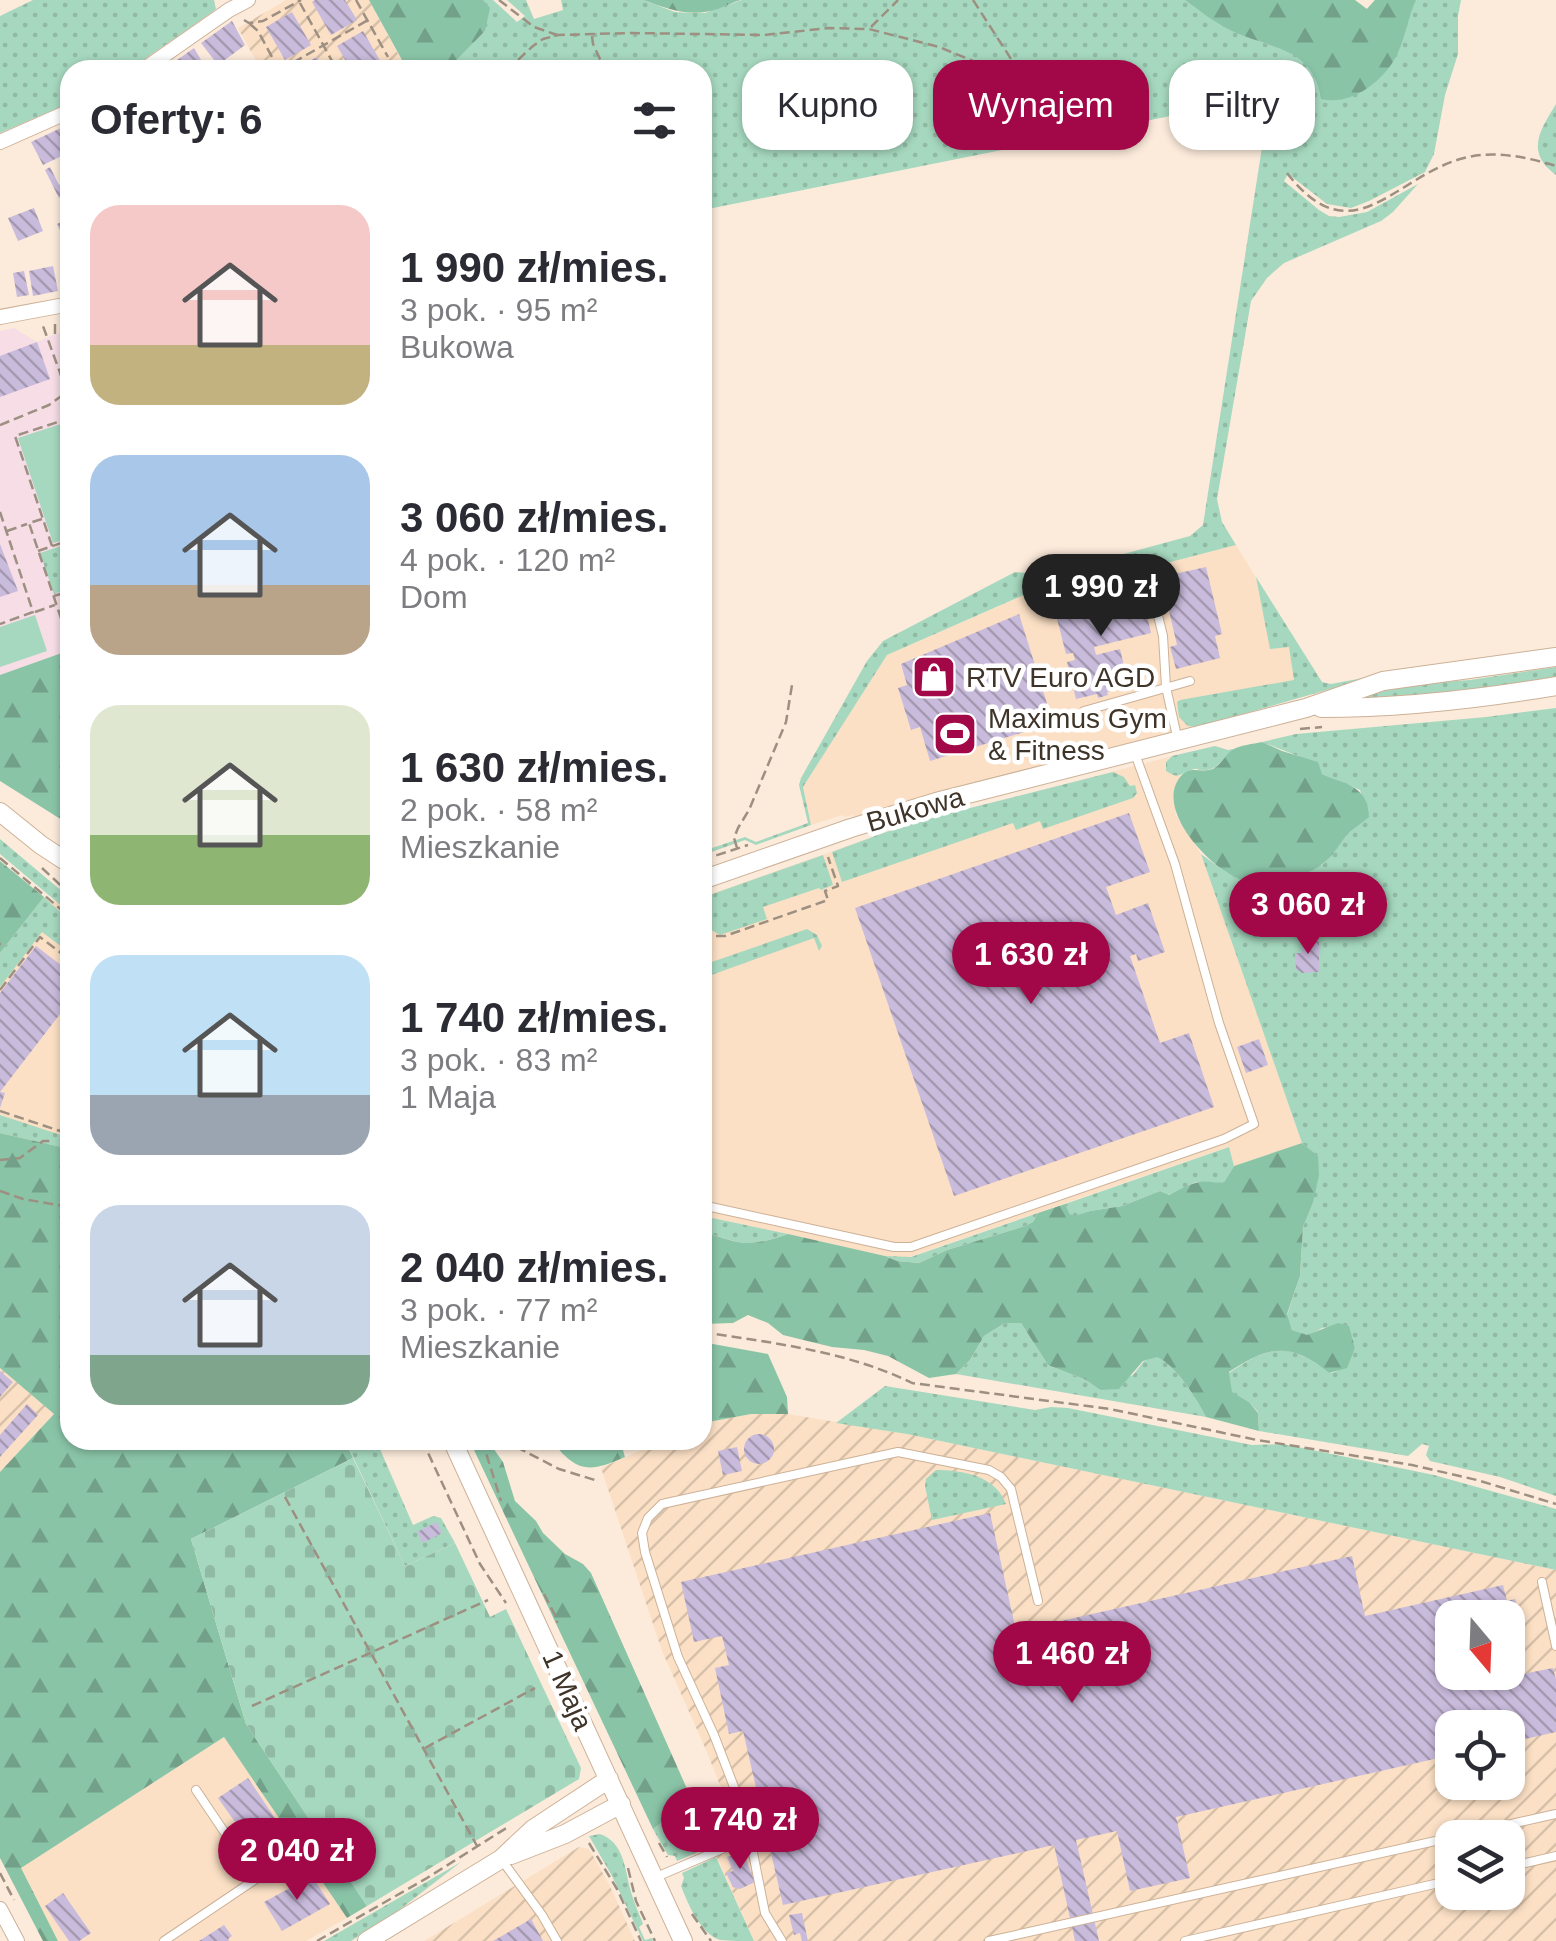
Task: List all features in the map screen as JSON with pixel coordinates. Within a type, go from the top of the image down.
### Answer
[{"type":"street","points":[[158,60],[234,4]]},
{"type":"street","points":[[0,142],[60,115]]},
{"type":"street","points":[[0,317],[60,306]]},
{"type":"street","name":"Bukowa","points":[[712,877],[866,823],[1306,708],[1383,681],[1556,658]]},
{"type":"street","name":"Bukowa","points":[[1306,708],[1357,708],[1512,694],[1556,686]]},
{"type":"street","points":[[1,813],[60,858]]},
{"type":"street","points":[[42,846],[60,864]]},
{"type":"street","name":"1 Maja","points":[[457,1450],[683,1941]]},
{"type":"street","points":[[367,1941],[501,1859],[533,1830],[609,1779]]},
{"type":"street","points":[[501,1859],[552,1840],[621,1804]]},
{"type":"street","points":[[0,1910],[17,1941]]},
{"type":"lane","points":[[1042,603],[1166,571]]},
{"type":"lane","points":[[1148,575],[1163,636],[1166,687],[1178,740]]},
{"type":"lane","points":[[1084,710],[1190,681]]},
{"type":"lane","points":[[712,1207],[894,1247],[911,1246],[1224,1138],[1254,1124],[1219,1023],[1174,864],[1134,751]]},
{"type":"lane","points":[[782,1941],[765,1913],[746,1818],[714,1735],[678,1658],[645,1552],[642,1533],[648,1518],[662,1504],[898,1452],[990,1470],[1011,1489],[1038,1601]]},
{"type":"lane","points":[[1542,1582],[1556,1646]]},
{"type":"lane","points":[[164,1941],[256,1878],[196,1790]]},
{"type":"lane","points":[[990,1941],[1556,1814]]},
{"type":"lane","points":[[654,1878],[750,1837]]},
{"type":"lane","points":[[1525,1863],[1556,1856]]},
{"type":"lane","points":[[501,1859],[557,1941]]},
{"type":"lane","points":[[1185,1941],[1435,1884]]},
{"type":"path","points":[[356,0],[388,57]]},
{"type":"path","points":[[499,0],[534,27],[558,35]]},
{"type":"path","points":[[869,29],[898,0]]},
{"type":"path","points":[[973,0],[1012,60]]},
{"type":"path","points":[[249,23],[263,21],[300,1],[331,60]]},
{"type":"path","points":[[234,4],[258,31],[274,60]]},
{"type":"path","points":[[297,60],[368,20]]},
{"type":"path","points":[[517,60],[543,39],[558,35],[764,35],[828,28],[869,29],[939,47],[971,60]]},
{"type":"path","points":[[592,35],[600,60]]},
{"type":"path","points":[[1287,174],[1317,203],[1333,211],[1352,211],[1376,204],[1435,169],[1464,158],[1514,154],[1556,166]]},
{"type":"path","points":[[40,310],[60,373]]},
{"type":"path","points":[[0,425],[60,397]]},
{"type":"path","points":[[52,546],[15,436],[60,421]]},
{"type":"path","points":[[0,512],[34,612]]},
{"type":"path","points":[[6,531],[43,519]]},
{"type":"path","points":[[28,524],[60,616]]},
{"type":"path","points":[[38,551],[60,543]]},
{"type":"path","points":[[53,597],[60,595]]},
{"type":"path","points":[[0,624],[56,605]]},
{"type":"path","points":[[737,848],[734,838],[786,722],[792,685]]},
{"type":"path","points":[[0,858],[60,909]]},
{"type":"path","points":[[712,934],[725,936],[828,900],[825,891],[838,886]]},
{"type":"path","points":[[0,990],[40,937],[60,952]]},
{"type":"path","points":[[0,1111],[60,1131]]},
{"type":"path","points":[[0,1160],[20,1158],[43,1141],[54,1141]]},
{"type":"path","points":[[0,1191],[60,1204]]},
{"type":"path","points":[[712,1333],[819,1352],[885,1370],[912,1383],[1061,1401],[1257,1440],[1412,1465],[1556,1504]]},
{"type":"path","points":[[427,1450],[480,1564],[507,1604]]},
{"type":"path","points":[[522,1450],[558,1469],[598,1481]]},
{"type":"path","points":[[286,1497],[476,1846]]},
{"type":"path","points":[[252,1706],[488,1600]]},
{"type":"path","points":[[423,1749],[535,1688]]},
{"type":"path","points":[[317,1941],[512,1825]]},
{"type":"path","points":[[585,1836],[641,1941]]},
{"type":"path","points":[[657,1839],[665,1856],[674,1859],[678,1868]]},
{"type":"path","points":[[627,1862],[636,1901],[655,1941]]},
{"type":"path","points":[[689,1910],[712,1941]]},
{"type":"shaded area","points":[[286,0],[369,0],[401,60],[256,60],[238,28]]},
{"type":"shaded area","points":[[14,328],[37,342],[60,334],[60,654],[0,675],[0,331]]},
{"type":"shaded area","points":[[1236,545],[1325,691],[854,818],[843,815],[811,825],[803,787],[887,655],[1027,594],[1029,599]]},
{"type":"shaded area","points":[[1172,756],[1168,759],[1181,776],[1174,791],[1176,815],[1201,854],[1302,1143],[1234,1166],[1228,1147],[907,1258],[712,1218],[712,894],[902,827]]},
{"type":"shaded area","points":[[44,897],[60,903],[60,1147],[0,1133],[0,953]]},
{"type":"shaded area","points":[[0,1368],[54,1414],[0,1472]]},
{"type":"shaded area","points":[[751,1414],[788,1414],[907,1434],[1556,1570],[1556,1941],[754,1941],[712,1846],[728,1836],[734,1820],[662,1651],[601,1468],[642,1450],[712,1450],[712,1421]]},
{"type":"shaded area","points":[[224,1737],[347,1918],[306,1941],[58,1941],[20,1868]]},
{"type":"shaded area","points":[[579,1847],[589,1849],[635,1941],[424,1941]]},
{"type":"green space","points":[[33,0],[214,0],[216,9],[143,60],[60,60],[60,107],[0,133],[0,16]]},
{"type":"green space","points":[[369,0],[483,0],[490,8],[485,31],[457,60],[402,60]]},
{"type":"green space","points":[[460,0],[493,0],[517,22],[525,16],[507,0],[526,0],[534,19],[563,10],[561,0],[643,0],[675,12],[705,13],[742,0],[1185,0],[1233,30],[1300,60],[1169,60],[1169,116],[1149,120],[1149,60],[933,60],[933,150],[1001,150],[712,208],[712,60],[457,60],[485,31]]},
{"type":"green space","points":[[643,0],[741,0],[698,13]]},
{"type":"green space","points":[[1185,0],[1355,0],[1367,9],[1375,0],[1416,0],[1401,46],[1388,69],[1363,91],[1332,100],[1321,99],[1315,60],[1301,60],[1208,17]]},
{"type":"green space","points":[[1375,0],[1461,0],[1458,54],[1445,95],[1434,154],[1425,172],[1351,208],[1327,204],[1288,174],[1284,181],[1319,210],[1339,217],[1367,212],[1418,184],[1381,221],[1284,263],[1267,278],[1251,301],[1217,499],[1222,522],[1236,545],[1028,599],[1026,594],[887,655],[803,787],[811,825],[756,845],[745,840],[712,852],[712,848],[745,837],[756,842],[808,823],[799,785],[801,778],[867,661],[883,641],[1015,572],[1046,575],[1190,536],[1203,525],[1262,150],[1315,150],[1315,67]]},
{"type":"green space","points":[[1556,104],[1556,175],[1540,158],[1538,140]]},
{"type":"green space","points":[[60,424],[60,541],[53,543],[18,438]]},
{"type":"green space","points":[[60,546],[60,592],[54,594],[40,553]]},
{"type":"green space","points":[[1256,577],[1322,682],[1331,684],[1379,675],[1198,727],[1188,726],[1179,717],[1180,700],[1294,680],[1289,647],[1270,649]]},
{"type":"green space","points":[[35,615],[47,651],[0,667],[0,627]]},
{"type":"green space","points":[[60,654],[60,819],[0,781],[0,675]]},
{"type":"green space","points":[[1556,667],[1556,677],[1430,696],[1357,702],[1355,697],[1412,684]]},
{"type":"green space","points":[[1556,708],[1556,1496],[1500,1477],[1430,1461],[1426,1455],[1429,1446],[1422,1444],[1408,1456],[1259,1431],[1258,1412],[1231,1392],[1229,1373],[1268,1352],[1279,1350],[1302,1356],[1329,1373],[1342,1368],[1355,1348],[1348,1326],[1322,1328],[1308,1336],[1292,1330],[1287,1315],[1300,1276],[1303,1227],[1313,1203],[1318,1157],[1302,1143],[1201,854],[1247,882],[1290,878],[1323,864],[1368,817],[1360,790],[1322,774],[1298,756],[1262,742],[1296,734]]},
{"type":"green space","points":[[1262,742],[1318,762],[1322,774],[1360,793],[1369,817],[1313,870],[1296,876],[1249,881],[1218,866],[1191,838],[1180,822],[1174,790],[1188,771],[1213,769],[1232,750]]},
{"type":"green space","points":[[1215,746],[1233,749],[1214,768],[1195,769],[1178,776],[1166,771],[1166,762],[1172,756]]},
{"type":"green space","points":[[1113,772],[1124,777],[1130,786],[1135,785],[1137,793],[1133,798],[1043,829],[1040,821],[1016,830],[1013,823],[842,882],[832,852],[942,815]]},
{"type":"green space","points":[[0,839],[60,890],[60,905],[0,854]]},
{"type":"green space","points":[[823,855],[833,885],[763,907],[767,919],[720,935],[712,930],[712,894]]},
{"type":"green space","points":[[0,861],[44,897],[0,953]]},
{"type":"green space","points":[[44,897],[60,912],[60,946],[42,932],[0,987],[0,953]]},
{"type":"green space","points":[[807,929],[817,935],[822,946],[819,951],[814,938],[712,975],[712,962]]},
{"type":"green space","points":[[0,1115],[60,1135],[60,1147],[0,1133]]},
{"type":"green space","points":[[0,1133],[60,1147],[60,1450],[349,1450],[353,1458],[191,1539],[246,1724],[367,1906],[347,1918],[224,1737],[21,1868],[58,1941],[43,1941],[0,1858],[0,1472],[54,1414],[0,1368]]},
{"type":"green space","points":[[1302,1143],[1318,1156],[1319,1175],[1303,1227],[1300,1276],[1287,1314],[1292,1330],[1307,1335],[1338,1323],[1349,1326],[1355,1348],[1347,1368],[1329,1373],[1302,1356],[1279,1351],[1267,1352],[1229,1372],[1232,1392],[1258,1413],[1259,1431],[1206,1417],[1178,1374],[1157,1357],[1143,1361],[1119,1389],[1100,1390],[1048,1365],[1021,1323],[1005,1323],[984,1336],[956,1374],[929,1378],[888,1356],[783,1335],[748,1315],[733,1323],[712,1324],[712,1235],[745,1243],[788,1234],[919,1263],[947,1250],[1025,1226],[1038,1213],[1065,1204],[1075,1216],[1122,1206],[1160,1191],[1169,1195],[1199,1182],[1224,1182],[1234,1166]]},
{"type":"green space","points":[[1229,1147],[1234,1166],[1224,1182],[1196,1182],[1168,1195],[1160,1191],[1122,1206],[1075,1217],[1065,1204]]},
{"type":"green space","points":[[1038,1213],[1025,1226],[947,1250],[919,1263],[885,1256],[911,1257]]},
{"type":"green space","points":[[712,1218],[788,1234],[751,1243],[714,1235]]},
{"type":"green space","points":[[1005,1323],[1021,1323],[1048,1365],[1100,1390],[1133,1375],[1144,1361],[1157,1356],[1178,1374],[1206,1417],[956,1374],[984,1336]]},
{"type":"green space","points":[[712,1344],[768,1354],[787,1397],[788,1414],[751,1414],[712,1421]]},
{"type":"green space","points":[[885,1386],[1035,1410],[1068,1408],[1252,1445],[1283,1444],[1434,1475],[1556,1509],[1556,1570],[907,1434],[836,1423]]},
{"type":"green space","points":[[350,1450],[380,1450],[413,1525],[433,1516],[441,1518],[455,1543],[405,1566]]},
{"type":"green space","points":[[474,1450],[494,1450],[503,1462],[515,1501],[565,1554],[591,1573],[696,1809],[671,1816],[653,1829]]},
{"type":"green space","points":[[560,1450],[623,1450],[625,1457],[593,1467],[568,1459]]},
{"type":"green space","points":[[353,1458],[405,1566],[455,1543],[490,1617],[506,1609],[581,1768],[579,1779],[367,1906],[246,1724],[191,1539]]},
{"type":"green space","points":[[936,1470],[977,1476],[995,1487],[1006,1504],[932,1520],[925,1486],[926,1479]]},
{"type":"green space","points":[[696,1809],[712,1846],[677,1861],[675,1856],[668,1855],[653,1829],[671,1816]]},
{"type":"green space","points":[[600,1834],[619,1850],[643,1924],[639,1927],[645,1940],[653,1941],[643,1941],[589,1836]]},
{"type":"green space","points":[[716,1857],[754,1941],[720,1940],[713,1936],[701,1925],[687,1901],[681,1886],[682,1873]]},
{"type":"green space","points":[[461,1862],[394,1914],[351,1941],[324,1941]]},
{"type":"building","points":[[345,0],[357,20],[331,35],[312,2]]},
{"type":"building","points":[[292,12],[311,45],[285,60],[266,27]]},
{"type":"building","points":[[232,21],[245,45],[225,60],[214,60],[201,43]]},
{"type":"building","points":[[363,31],[380,60],[345,60],[337,46]]},
{"type":"building","points":[[194,48],[201,60],[177,60]]},
{"type":"building","points":[[60,128],[60,157],[43,165],[31,142]]},
{"type":"building","points":[[50,167],[60,185],[59,198],[45,170]]},
{"type":"building","points":[[34,208],[43,231],[18,241],[8,218]]},
{"type":"building","points":[[53,266],[58,291],[33,296],[29,271]]},
{"type":"building","points":[[24,271],[29,295],[17,297],[13,273]]},
{"type":"building","points":[[37,342],[50,379],[0,397],[0,356]]},
{"type":"building","points":[[0,544],[18,591],[0,597]]},
{"type":"building","points":[[1206,567],[1222,634],[1215,636],[1220,658],[1176,669],[1170,647],[1177,645],[1161,577]]},
{"type":"building","points":[[1140,586],[1151,633],[1094,647],[1096,655],[1120,649],[1129,687],[1098,698],[1097,694],[1076,699],[1067,662],[1075,660],[1073,653],[1066,654],[1054,607]]},
{"type":"building","points":[[1019,614],[1053,723],[930,761],[920,727],[911,730],[898,688],[907,685],[901,664]]},
{"type":"building","points":[[1129,813],[1150,872],[1106,887],[1116,915],[1148,903],[1165,952],[1138,961],[1136,954],[1130,956],[1160,1043],[1189,1033],[1214,1107],[954,1196],[855,908]]},
{"type":"building","points":[[1303,939],[1319,941],[1319,972],[1302,973],[1296,969],[1295,953],[1302,953]]},
{"type":"building","points":[[36,946],[60,964],[60,1014],[0,1092],[0,993]]},
{"type":"building","points":[[1259,1039],[1268,1065],[1246,1073],[1237,1047]]},
{"type":"building","points":[[0,1371],[13,1382],[0,1397]]},
{"type":"building","points":[[27,1404],[38,1415],[0,1457],[0,1435]]},
{"type":"building","points":[[759,1434],[770,1438],[774,1449],[770,1460],[759,1464],[748,1460],[744,1449],[748,1438]]},
{"type":"building","points":[[737,1447],[742,1471],[723,1475],[718,1451]]},
{"type":"building","points":[[990,1513],[1016,1631],[1352,1556],[1365,1616],[1435,1600],[1435,1690],[1525,1690],[1525,1674],[1553,1668],[1556,1732],[1525,1739],[1525,1710],[1435,1710],[1435,1759],[1176,1817],[1190,1878],[1130,1891],[1117,1831],[1076,1840],[1099,1941],[1075,1941],[1054,1845],[783,1905],[743,1731],[729,1734],[715,1668],[729,1665],[722,1636],[694,1642],[681,1582]]},
{"type":"building","points":[[437,1522],[442,1533],[423,1543],[417,1532]]},
{"type":"building","points":[[1503,1585],[1507,1600],[1436,1600]]},
{"type":"building","points":[[248,1778],[299,1854],[272,1874],[218,1798]]},
{"type":"building","points":[[743,1852],[755,1882],[740,1889],[733,1887],[726,1873],[733,1871],[727,1857]]},
{"type":"building","points":[[312,1876],[330,1904],[282,1931],[264,1902]]},
{"type":"building","points":[[63,1893],[91,1933],[79,1941],[69,1941],[45,1906]]},
{"type":"building","points":[[802,1913],[808,1941],[802,1941],[800,1933],[794,1935],[789,1915]]},
{"type":"building","points":[[531,1919],[543,1941],[493,1941]]},
{"type":"building","points":[[224,1925],[232,1936],[229,1941],[199,1941]]},
{"type":"place","name":"RTV Euro AGD","points":[[934,677]]},
{"type":"place","name":"Maximus Gym & Fitness","points":[[955,734]]}]
